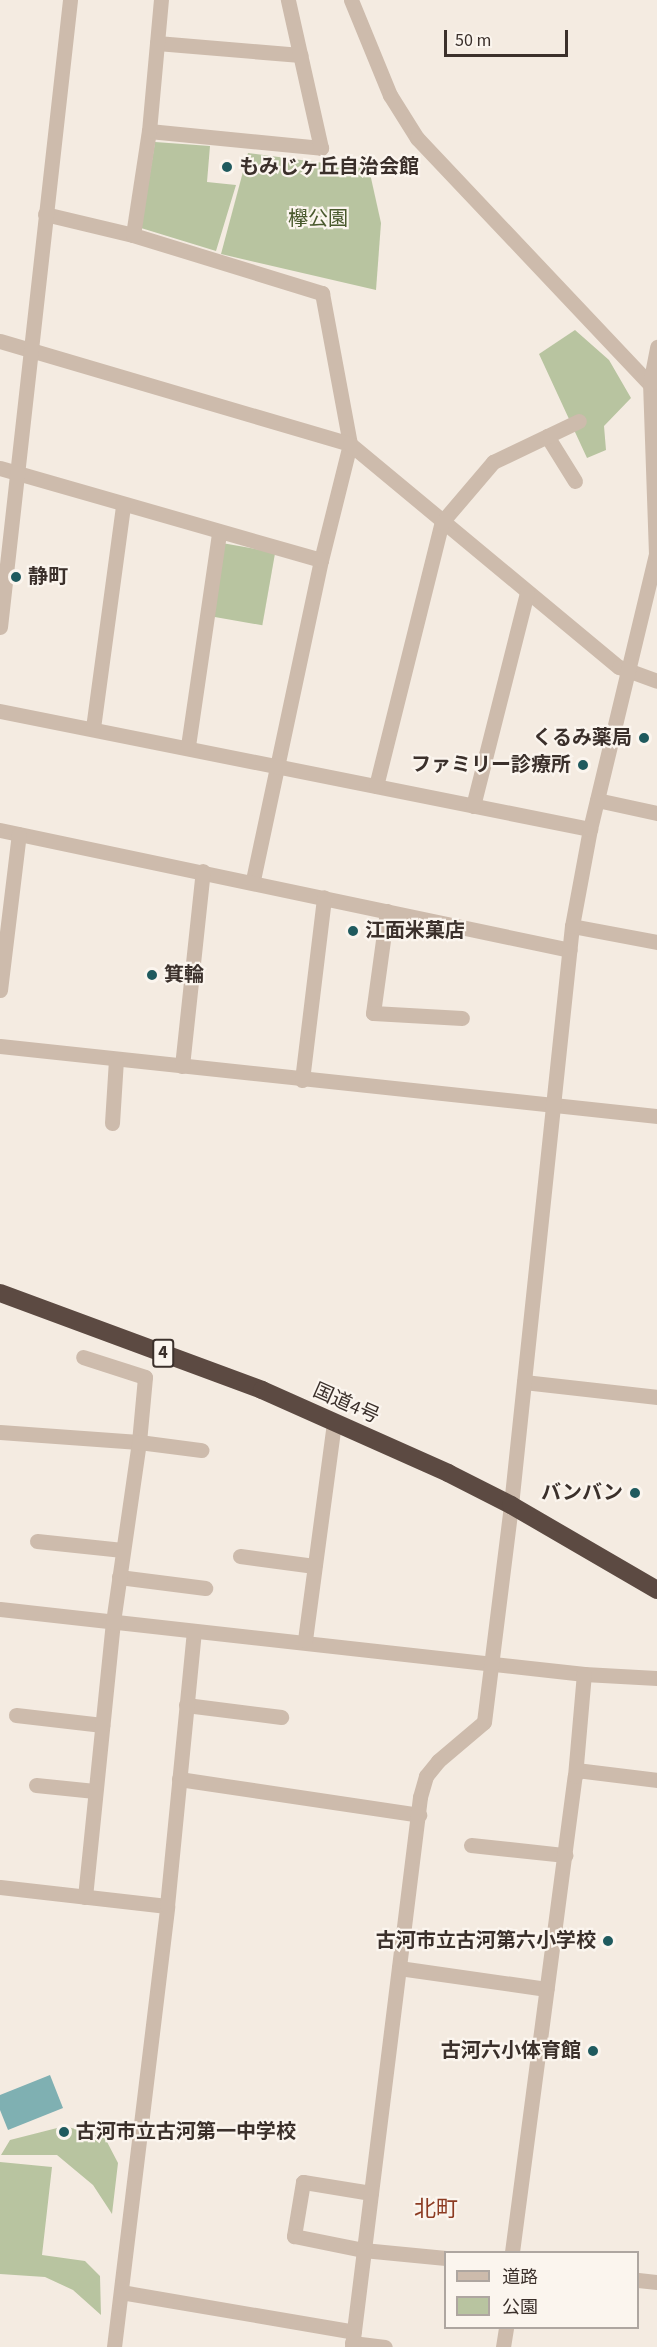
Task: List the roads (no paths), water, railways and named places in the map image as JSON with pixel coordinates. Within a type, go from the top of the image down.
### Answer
[{"type":"highway","name":"国道4号","points":[[0,1293],[262,1390],[511,1505],[657,1590]]},
{"type":"street","points":[[0,627],[69,0]]},
{"type":"street","points":[[133,235],[149,131],[161,0]]},
{"type":"street","points":[[149,131],[321,148],[288,0]]},
{"type":"street","points":[[351,0],[390,95],[417,138],[650,384]]},
{"type":"street","points":[[157,43],[301,56]]},
{"type":"street","points":[[45,214],[133,235],[322,293],[350,444],[321,560],[253,881]]},
{"type":"street","points":[[0,340],[350,444],[526,592],[630,674],[657,681]]},
{"type":"street","points":[[353,2341],[399,1968],[426,1776],[459,1740],[484,1722],[511,1505],[572,926],[590,829],[630,674],[656,554],[650,384],[657,347]]},
{"type":"street","points":[[376,786],[442,522],[493,462],[579,421]]},
{"type":"street","points":[[547,436],[575,481]]},
{"type":"street","points":[[0,468],[219,534],[321,560]]},
{"type":"street","points":[[93,728],[123,505]]},
{"type":"street","points":[[188,746],[219,534]]},
{"type":"street","points":[[473,806],[526,592]]},
{"type":"street","points":[[0,711],[188,746],[590,829]]},
{"type":"street","points":[[597,801],[657,813]]},
{"type":"street","points":[[0,830],[253,881],[570,950]]},
{"type":"street","points":[[0,990],[19,834]]},
{"type":"street","points":[[182,1066],[203,871]]},
{"type":"street","points":[[302,1080],[324,897]]},
{"type":"street","points":[[387,910],[373,1013],[462,1018]]},
{"type":"street","points":[[572,926],[657,942]]},
{"type":"street","points":[[0,1046],[552,1107],[656,1111]]},
{"type":"street","points":[[112,1123],[116,1059]]},
{"type":"street","points":[[83,1357],[145,1377],[139,1442],[113,1622],[85,1897]]},
{"type":"street","points":[[524,1382],[657,1397]]},
{"type":"street","points":[[305,1641],[333,1423]]},
{"type":"street","points":[[0,1432],[139,1442],[201,1450]]},
{"type":"street","points":[[37,1541],[123,1550]]},
{"type":"street","points":[[240,1556],[314,1566]]},
{"type":"street","points":[[119,1578],[205,1588]]},
{"type":"street","points":[[0,1609],[305,1641],[584,1674],[657,1678]]},
{"type":"street","points":[[114,2347],[167,1906],[194,1631]]},
{"type":"street","points":[[512,2251],[576,1770],[584,1674]]},
{"type":"street","points":[[186,1705],[281,1717]]},
{"type":"street","points":[[16,1715],[102,1725]]},
{"type":"street","points":[[576,1770],[657,1780]]},
{"type":"street","points":[[179,1779],[419,1815]]},
{"type":"street","points":[[36,1785],[95,1791]]},
{"type":"street","points":[[471,1845],[565,1855]]},
{"type":"street","points":[[0,1887],[167,1906]]},
{"type":"street","points":[[399,1968],[547,1989]]},
{"type":"street","points":[[371,2193],[303,2182],[294,2236],[363,2250],[444,2258]]},
{"type":"street","points":[[639,2280],[657,2282]]},
{"type":"street","points":[[121,2292],[385,2347]]},
{"type":"street","points":[[503,2347],[506,2329]]},
{"type":"water","points":[[50,2075],[63,2108],[8,2130],[0,2110],[0,2095]]},
{"type":"place","name":"もみじヶ丘自治会館","points":[[227,167]]},
{"type":"place","name":"静町","points":[[16,577]]},
{"type":"place","name":"くるみ薬局","points":[[644,738]]},
{"type":"place","name":"ファミリー診療所","points":[[583,765]]},
{"type":"place","name":"江面米菓店","points":[[353,931]]},
{"type":"place","name":"箕輪","points":[[152,975]]},
{"type":"place","name":"バンバン","points":[[635,1493]]},
{"type":"place","name":"古河市立古河第六小学校","points":[[608,1941]]},
{"type":"place","name":"古河六小体育館","points":[[593,2051]]},
{"type":"place","name":"古河市立古河第一中学校","points":[[64,2132]]},
{"type":"district","name":"北町","points":[[436,2210]]},
{"type":"park label","name":"欅公園","points":[[318,219]]}]
